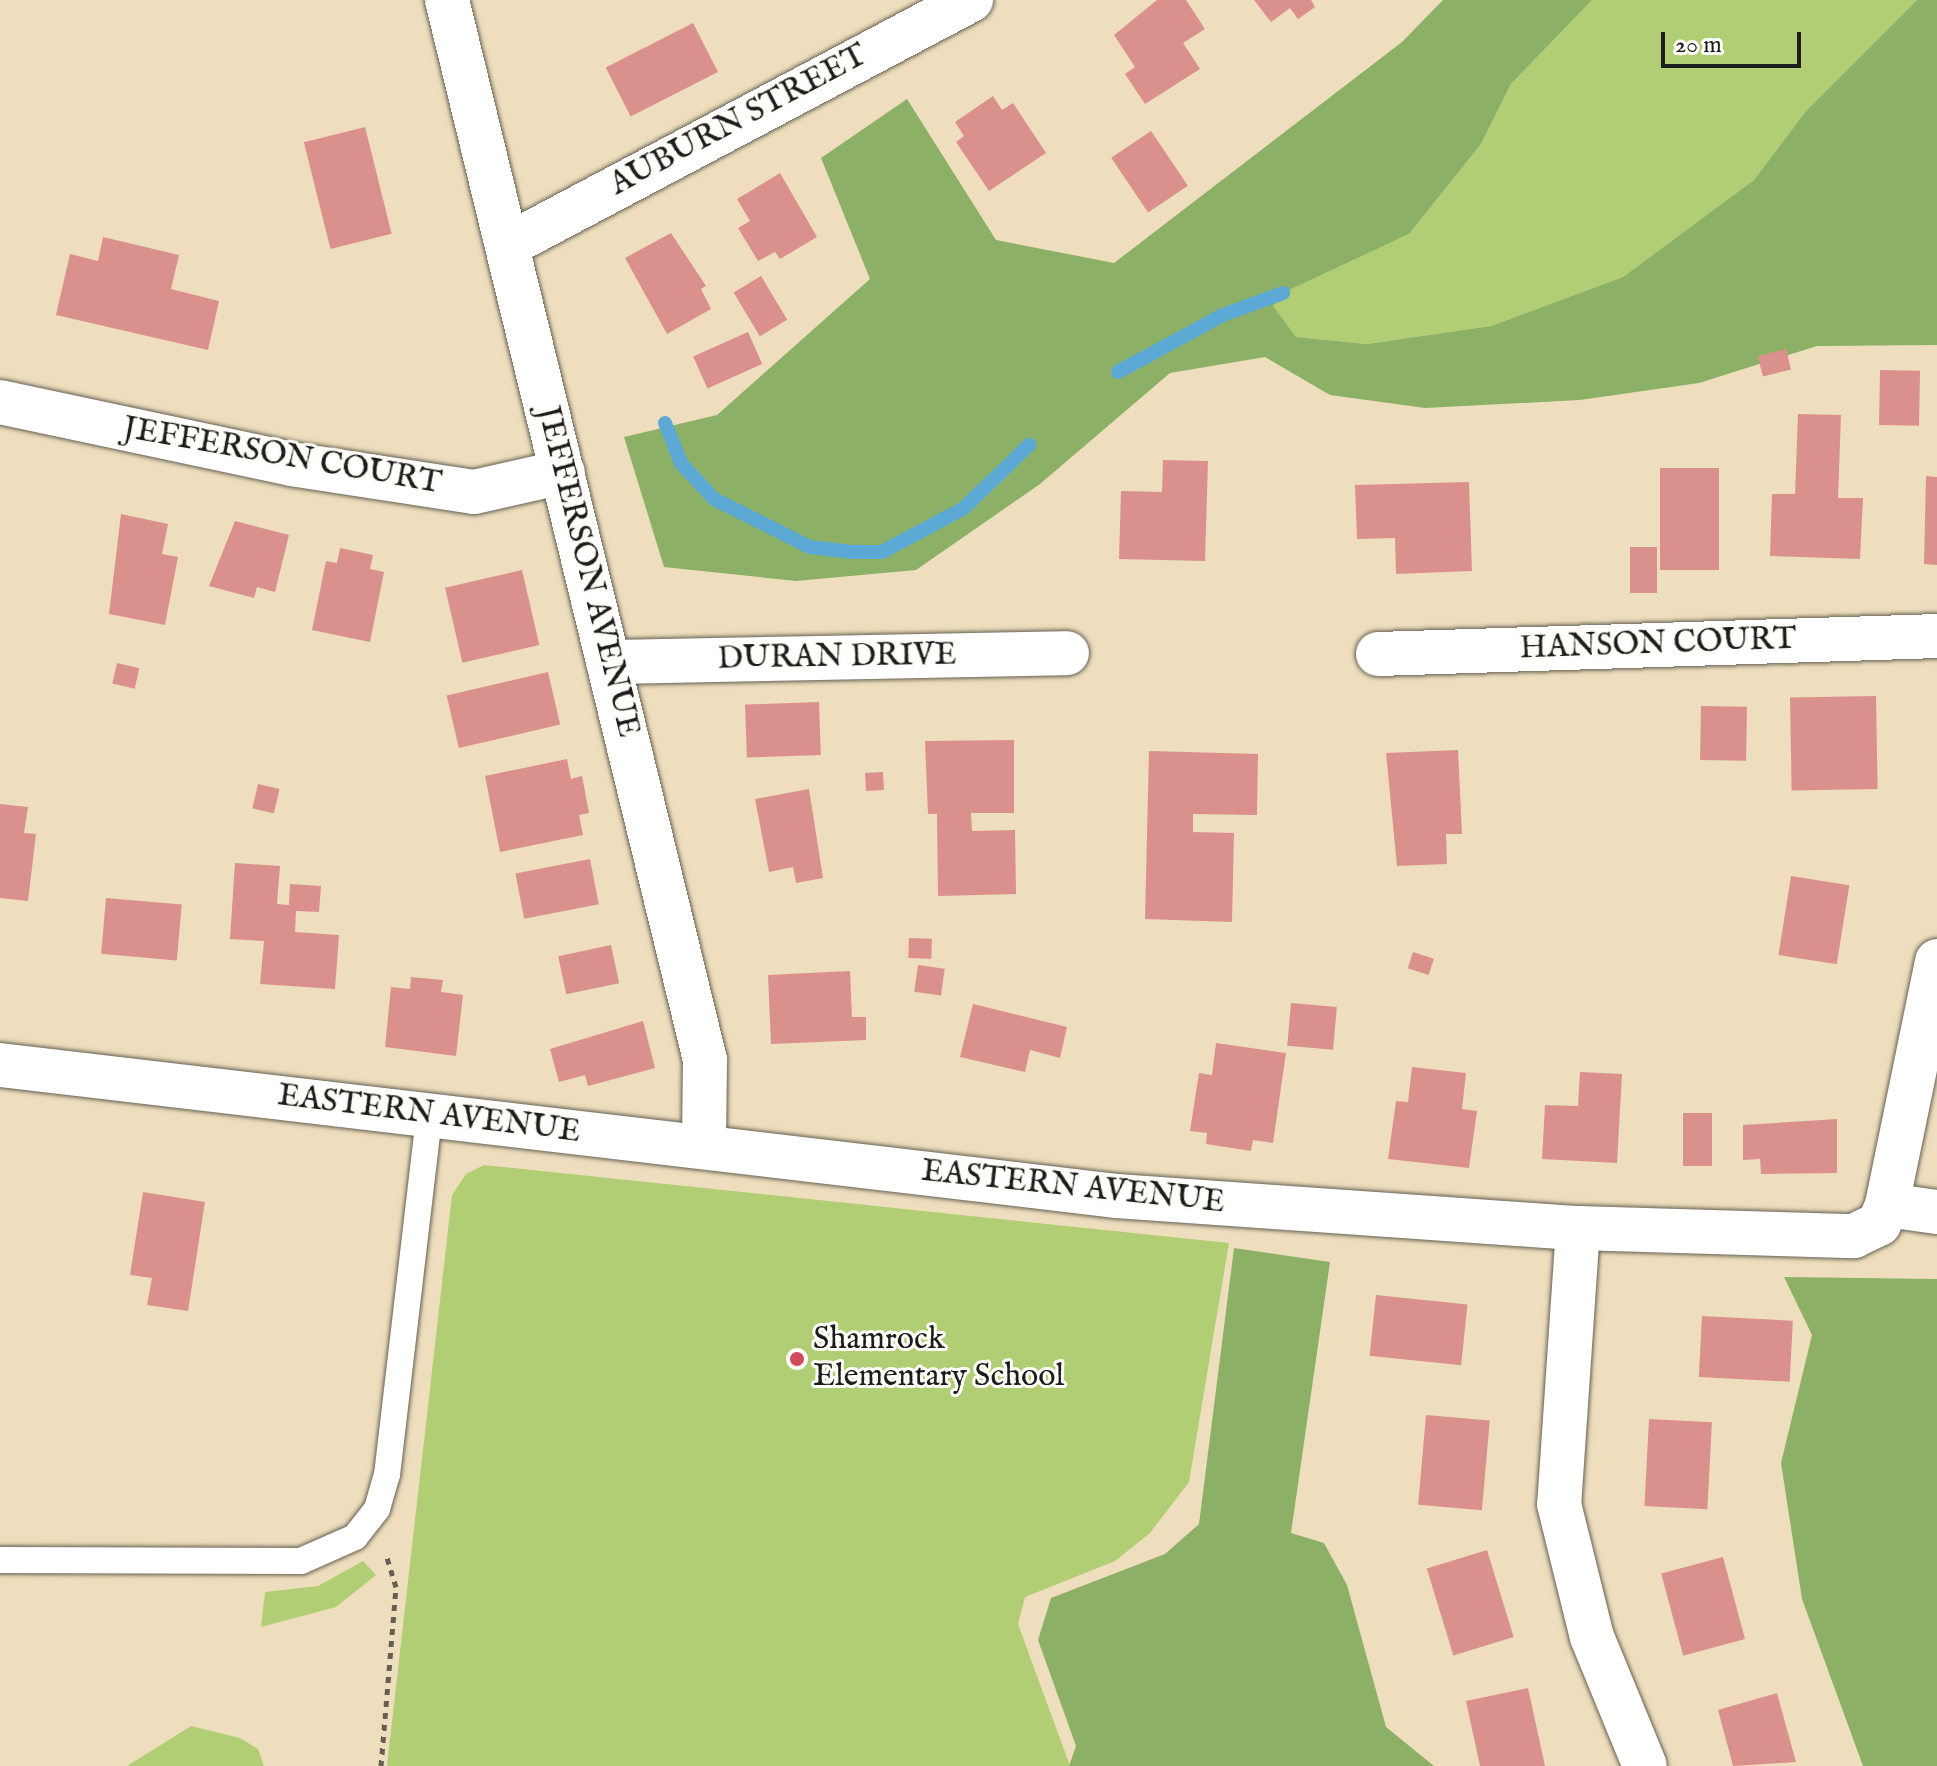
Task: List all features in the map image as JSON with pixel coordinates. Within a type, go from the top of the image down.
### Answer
[{"type":"street","name":"JEFFERSON AVENUE","points":[[447,0],[705,1060],[704,1147]]},
{"type":"street","name":"AUBURN STREET","points":[[508,245],[971,0]]},
{"type":"street","name":"JEFFERSON COURT","points":[[0,402],[291,464],[474,492],[563,472]]},
{"type":"street","name":"HANSON COURT","points":[[1378,654],[1937,636]]},
{"type":"street","name":"DURAN DRIVE","points":[[608,662],[1067,653]]},
{"type":"street","points":[[1937,961],[1887,1205],[1937,1212]]},
{"type":"street","name":"EASTERN AVENUE","points":[[0,1065],[1117,1196],[1578,1228],[1854,1236],[1879,1224],[1887,1205]]},
{"type":"street","points":[[1578,1228],[1559,1504],[1592,1637],[1645,1766]]},
{"type":"lane","points":[[0,1560],[301,1561],[335,1551],[363,1529],[387,1475],[429,1115]]},
{"type":"path","points":[[363,1529],[391,1562],[396,1587],[381,1766]]},
{"type":"green space","points":[[1443,0],[1592,0],[1511,84],[1481,144],[1409,234],[1283,293],[1273,306],[1296,337],[1367,344],[1491,326],[1623,277],[1754,180],[1806,111],[1917,0],[1937,0],[1937,345],[1817,346],[1699,383],[1580,400],[1425,408],[1330,395],[1265,357],[1170,373],[1040,484],[916,570],[796,581],[664,567],[624,437],[717,415],[870,279],[821,158],[907,99],[996,240],[1114,263],[1402,42]]},
{"type":"green space","points":[[1592,0],[1917,0],[1806,111],[1754,180],[1623,277],[1491,326],[1367,344],[1296,337],[1272,306],[1283,293],[1409,234],[1481,144],[1511,84]]},
{"type":"green space","name":"Shamrock Elementary School","points":[[484,1165],[1229,1243],[1189,1482],[1150,1533],[1115,1561],[1025,1597],[1018,1624],[1070,1766],[387,1766],[452,1195],[466,1174]]},
{"type":"green space","points":[[1234,1248],[1330,1262],[1291,1533],[1324,1543],[1347,1585],[1386,1727],[1434,1766],[1069,1766],[1076,1746],[1038,1640],[1051,1598],[1165,1554],[1199,1524]]},
{"type":"green space","points":[[1784,1277],[1937,1279],[1937,1766],[1863,1766],[1802,1599],[1781,1463],[1812,1335]]},
{"type":"green space","points":[[363,1561],[376,1575],[336,1607],[261,1627],[265,1592],[318,1586]]},
{"type":"green space","points":[[191,1726],[240,1738],[258,1749],[264,1766],[127,1766]]},
{"type":"building","points":[[1157,0],[1186,0],[1205,29],[1183,43],[1200,69],[1145,104],[1125,74],[1135,67],[1114,35]]},
{"type":"building","points":[[1254,0],[1311,0],[1315,7],[1298,19],[1290,8],[1271,22]]},
{"type":"building","points":[[693,23],[718,72],[631,116],[606,67]]},
{"type":"building","points":[[993,96],[1002,110],[1013,103],[1046,153],[989,191],[956,142],[964,136],[955,122]]},
{"type":"building","points":[[365,127],[392,234],[330,249],[304,142]]},
{"type":"building","points":[[1151,131],[1188,186],[1148,213],[1111,158]]},
{"type":"building","points":[[780,173],[817,237],[780,259],[775,252],[758,261],[738,228],[750,221],[737,199]]},
{"type":"building","points":[[671,233],[706,286],[701,289],[711,309],[667,334],[625,258]]},
{"type":"building","points":[[103,237],[179,255],[171,289],[219,301],[208,350],[56,315],[70,254],[98,261]]},
{"type":"building","points":[[761,276],[787,320],[760,336],[734,292]]},
{"type":"building","points":[[748,332],[762,364],[707,388],[693,356]]},
{"type":"building","points":[[1786,349],[1791,369],[1763,376],[1758,356]]},
{"type":"building","points":[[1880,370],[1920,371],[1919,426],[1879,425]]},
{"type":"building","points":[[1798,414],[1841,415],[1838,498],[1863,498],[1860,559],[1770,556],[1772,494],[1795,494]]},
{"type":"building","points":[[1163,460],[1208,461],[1205,561],[1119,559],[1121,491],[1162,492]]},
{"type":"building","points":[[1660,468],[1719,468],[1719,570],[1660,570]]},
{"type":"building","points":[[1926,476],[1937,477],[1937,565],[1924,564]]},
{"type":"building","points":[[1469,482],[1472,571],[1396,574],[1395,538],[1357,539],[1355,485]]},
{"type":"building","points":[[121,514],[168,524],[162,554],[178,557],[165,625],[109,614]]},
{"type":"building","points":[[235,521],[289,535],[275,592],[257,587],[254,598],[209,586]]},
{"type":"building","points":[[1630,547],[1657,547],[1657,593],[1630,593]]},
{"type":"building","points":[[340,548],[373,555],[370,569],[384,572],[370,642],[312,630],[326,561],[337,563]]},
{"type":"building","points":[[522,570],[539,645],[462,663],[445,588]]},
{"type":"building","points":[[117,663],[139,668],[135,689],[112,683]]},
{"type":"building","points":[[548,672],[560,725],[459,748],[447,695]]},
{"type":"building","points":[[1876,696],[1878,789],[1792,790],[1790,698]]},
{"type":"building","points":[[819,702],[821,755],[747,758],[745,705]]},
{"type":"building","points":[[1701,706],[1747,707],[1746,761],[1700,760]]},
{"type":"building","points":[[1014,740],[1014,813],[971,813],[972,831],[1015,830],[1016,894],[938,896],[937,814],[928,814],[925,741]]},
{"type":"building","points":[[1458,750],[1462,834],[1446,834],[1447,864],[1397,866],[1386,753]]},
{"type":"building","points":[[1149,751],[1258,754],[1257,815],[1193,814],[1193,832],[1234,833],[1232,922],[1145,919]]},
{"type":"building","points":[[567,759],[571,779],[582,776],[589,813],[579,815],[583,835],[500,852],[485,776]]},
{"type":"building","points":[[883,772],[884,790],[866,791],[865,773]]},
{"type":"building","points":[[258,784],[279,789],[274,813],[252,808]]},
{"type":"building","points":[[809,789],[823,878],[796,883],[793,867],[769,872],[755,799]]},
{"type":"building","points":[[0,804],[28,807],[24,833],[36,834],[28,901],[0,898]]},
{"type":"building","points":[[590,859],[599,904],[524,919],[515,874]]},
{"type":"building","points":[[235,863],[280,866],[277,904],[289,905],[290,884],[321,886],[319,912],[296,911],[295,932],[339,935],[335,989],[260,984],[264,941],[230,939]]},
{"type":"building","points":[[1791,876],[1849,885],[1837,964],[1778,955]]},
{"type":"building","points":[[106,898],[182,905],[177,960],[101,954]]},
{"type":"building","points":[[909,938],[932,939],[931,959],[908,958]]},
{"type":"building","points":[[611,945],[619,983],[566,994],[558,956]]},
{"type":"building","points":[[1413,952],[1434,959],[1429,975],[1408,968]]},
{"type":"building","points":[[918,965],[945,969],[941,995],[914,992]]},
{"type":"building","points":[[850,971],[852,1017],[866,1017],[866,1040],[771,1044],[768,975]]},
{"type":"building","points":[[411,977],[443,980],[441,992],[463,995],[456,1056],[385,1047],[391,987],[410,989]]},
{"type":"building","points":[[1291,1003],[1337,1007],[1333,1050],[1287,1046]]},
{"type":"building","points":[[973,1004],[1067,1027],[1060,1058],[1030,1050],[1025,1072],[960,1057]]},
{"type":"building","points":[[643,1021],[655,1068],[588,1086],[585,1075],[559,1082],[550,1049]]},
{"type":"building","points":[[1216,1043],[1286,1053],[1273,1143],[1253,1140],[1251,1151],[1206,1144],[1207,1133],[1190,1131],[1199,1073],[1212,1075]]},
{"type":"building","points":[[1412,1067],[1466,1073],[1462,1109],[1477,1111],[1469,1168],[1388,1159],[1396,1101],[1408,1102]]},
{"type":"building","points":[[1580,1072],[1622,1074],[1617,1163],[1542,1159],[1545,1105],[1578,1106]]},
{"type":"building","points":[[1683,1113],[1712,1113],[1712,1166],[1683,1166]]},
{"type":"building","points":[[1837,1119],[1837,1173],[1761,1174],[1760,1159],[1743,1160],[1743,1125]]},
{"type":"building","points":[[143,1192],[205,1202],[188,1311],[147,1305],[152,1278],[130,1275]]},
{"type":"building","points":[[1376,1295],[1467,1305],[1461,1365],[1370,1356]]},
{"type":"building","points":[[1702,1316],[1793,1321],[1790,1382],[1699,1377]]},
{"type":"building","points":[[1426,1415],[1490,1421],[1482,1510],[1418,1505]]},
{"type":"building","points":[[1649,1419],[1712,1422],[1707,1509],[1644,1506]]},
{"type":"building","points":[[1487,1550],[1514,1637],[1453,1655],[1427,1568]]},
{"type":"building","points":[[1723,1557],[1745,1639],[1683,1656],[1661,1574]]},
{"type":"building","points":[[1528,1688],[1545,1766],[1480,1766],[1466,1701]]},
{"type":"building","points":[[1777,1693],[1796,1762],[1733,1766],[1718,1710]]},
{"type":"waterway","points":[[1118,372],[1223,315],[1283,293]]},
{"type":"waterway","points":[[665,423],[681,463],[714,499],[810,547],[853,552],[882,552],[964,508],[1029,445]]},
{"type":"place","name":"Shamrock Elementary School","points":[[797,1359]]}]
